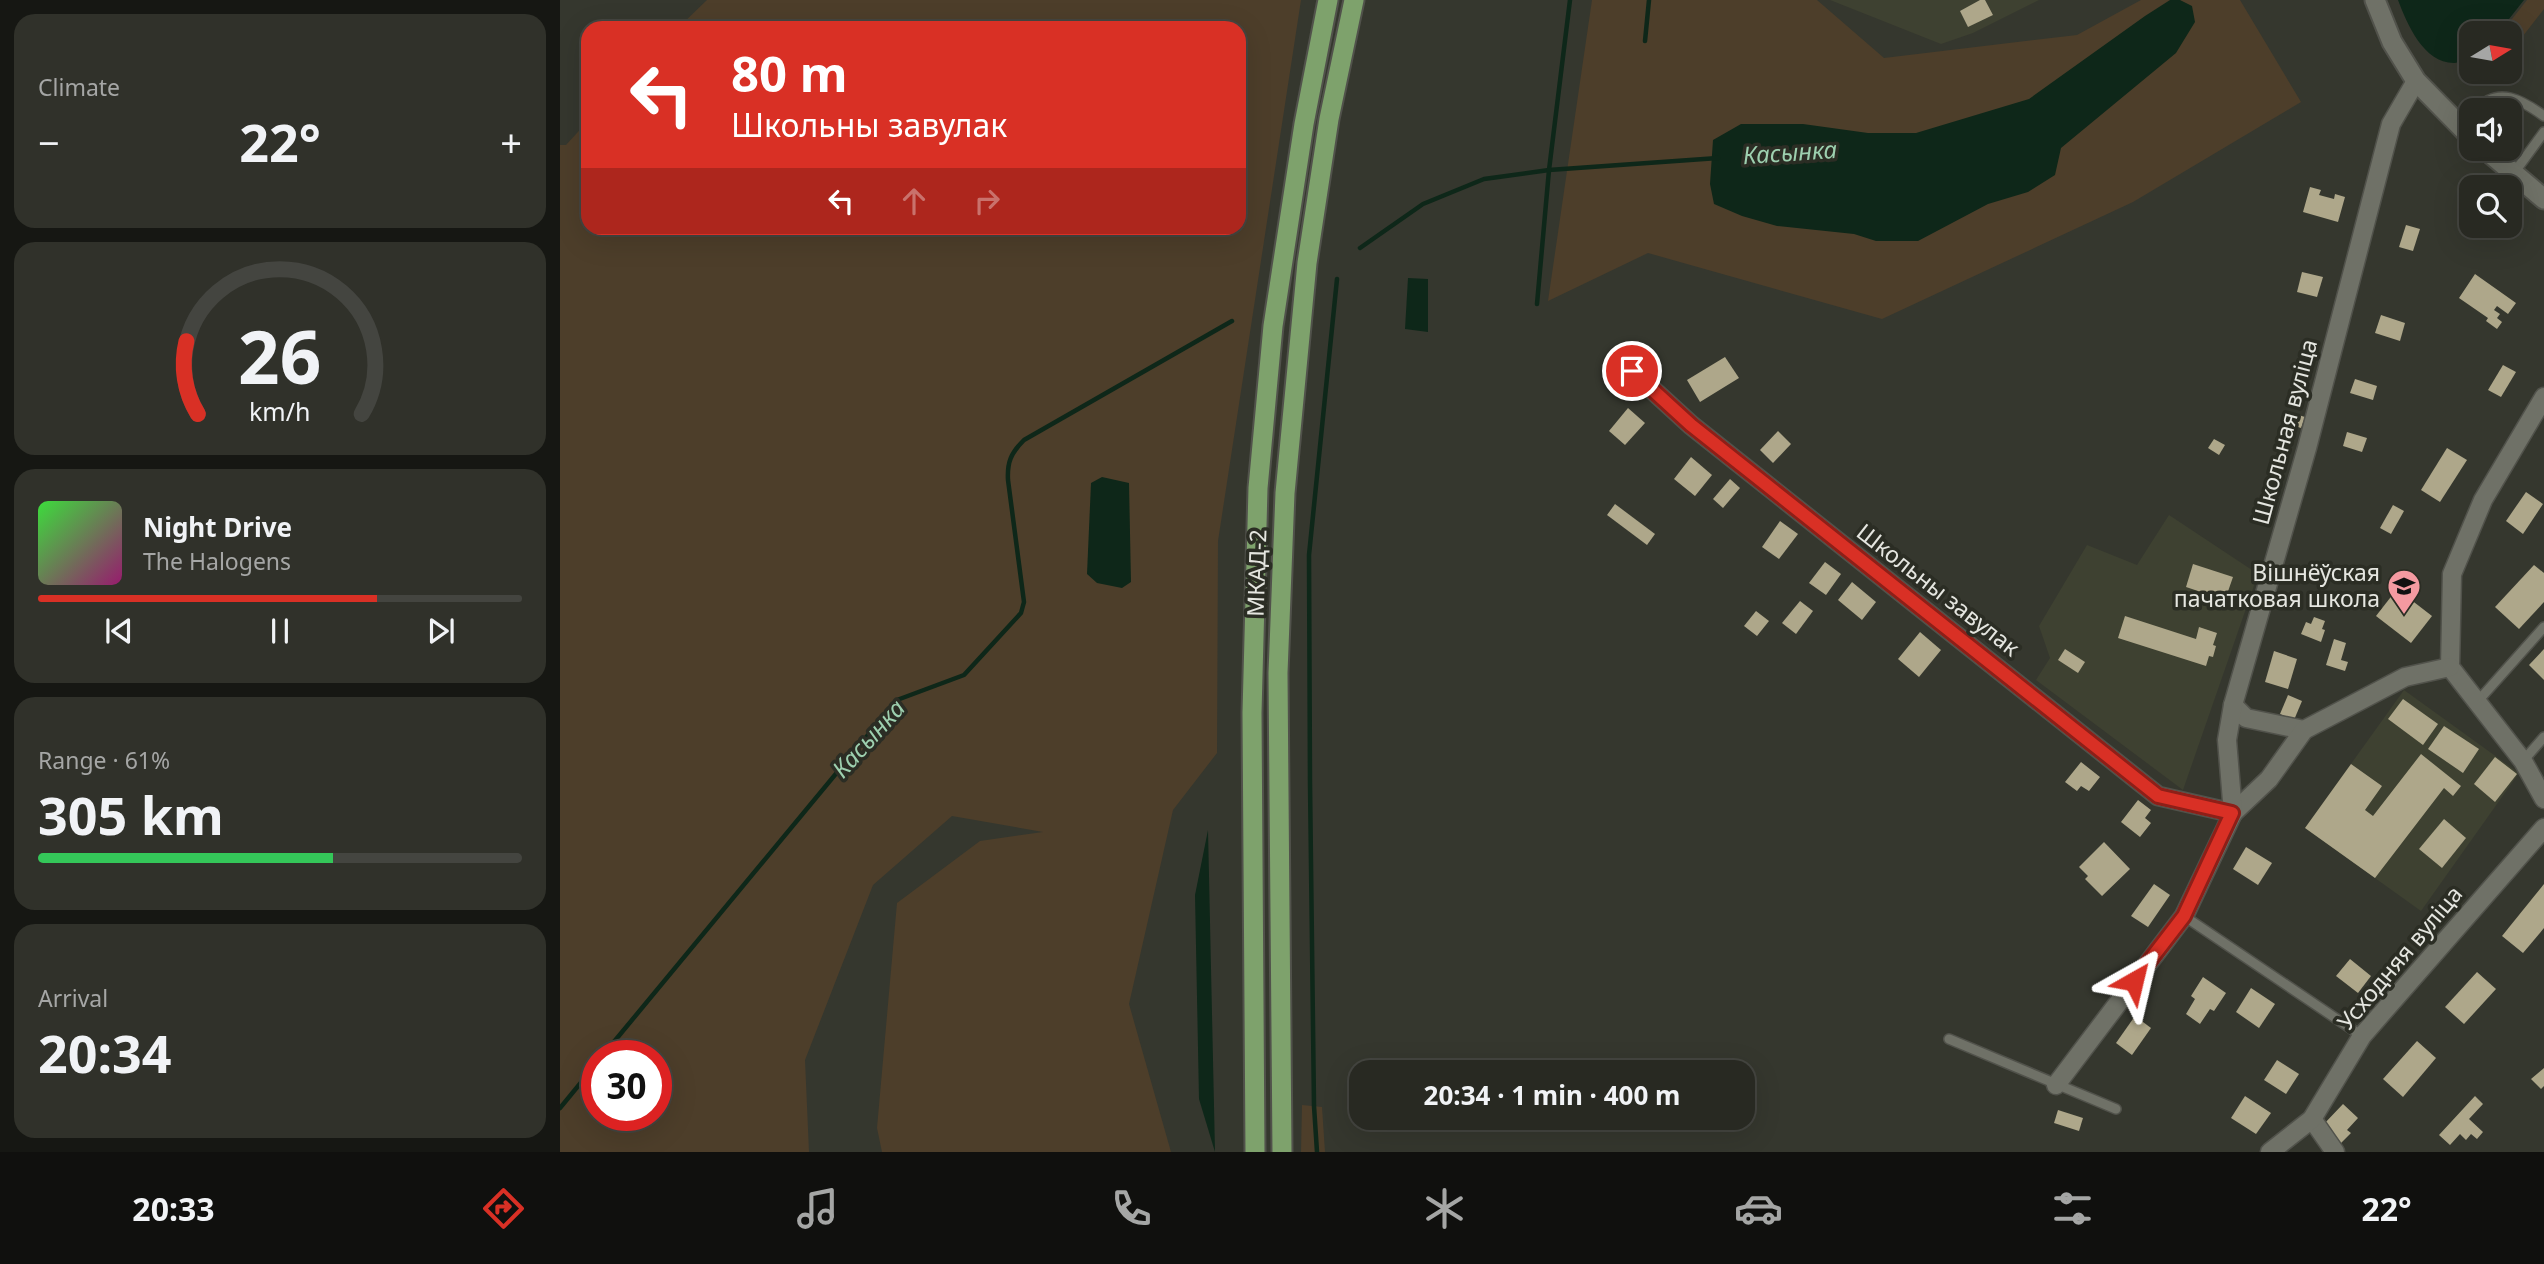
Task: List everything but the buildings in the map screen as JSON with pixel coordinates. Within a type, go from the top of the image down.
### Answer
[{"type":"highway","points":[[1255,1152],[1252,713],[1258,488],[1273,327],[1304,124],[1328,0]]},
{"type":"highway","name":"МКАД-2","points":[[1282,1152],[1278,673],[1284,493],[1307,263],[1329,119],[1354,0]]},
{"type":"street","points":[[2375,0],[2392,43],[2416,81],[2459,120]]},
{"type":"street","name":"Школьная вуліца","points":[[2056,1085],[2184,916],[2232,813],[2227,740],[2233,705],[2308,448],[2391,124],[2416,81]]},
{"type":"street","points":[[2500,161],[2544,199]]},
{"type":"street","name":"Школьны завулак","points":[[1632,371],[1691,425],[2158,796],[2232,813]]},
{"type":"street","points":[[2544,397],[2483,500],[2452,574],[2450,667],[2523,761],[2544,799]]},
{"type":"street","points":[[2232,813],[2269,779],[2304,730],[2405,677],[2450,667]]},
{"type":"street","points":[[2233,705],[2246,718],[2304,730]]},
{"type":"street","name":"Усходняя вуліца","points":[[2270,1152],[2312,1119],[2362,1036],[2544,828]]},
{"type":"street","points":[[2312,1119],[2335,1152]]},
{"type":"lane","points":[[2499,98],[2518,98]]},
{"type":"lane","points":[[2522,101],[2544,116]]},
{"type":"lane","points":[[2514,173],[2544,132]]},
{"type":"lane","points":[[2478,701],[2544,627]]},
{"type":"lane","points":[[2523,761],[2544,737]]},
{"type":"lane","points":[[2184,916],[2362,1036]]},
{"type":"lane","points":[[1949,1039],[2116,1109]]},
{"type":"shaded area","points":[[707,0],[1301,0],[1218,541],[1217,753],[1173,810],[1129,1004],[1171,1152],[882,1152],[877,1128],[897,903],[980,841],[1043,832],[952,816],[873,885],[805,1060],[809,1152],[560,1152],[560,145],[566,145],[581,129],[581,235],[1246,235],[1246,21],[685,21]]},
{"type":"shaded area","points":[[1592,0],[1817,0],[1884,58],[2077,35],[2141,0],[2240,0],[2301,102],[2133,202],[1882,319],[1648,253],[1548,301]]},
{"type":"shaded area","points":[[1830,0],[2039,0],[1973,33],[1941,44]]},
{"type":"shaded area","points":[[2527,0],[2544,0],[2544,9],[2522,37],[2522,21],[2510,21]]},
{"type":"shaded area","points":[[2169,515],[2258,574],[2183,790],[2036,680],[2050,658],[2039,626],[2087,545],[2137,565]]},
{"type":"shaded area","points":[[2404,690],[2519,773],[2421,911],[2305,828]]},
{"type":"shaded area","points":[[1302,1105],[1322,1107],[1325,1152],[1301,1152]]},
{"type":"water","points":[[2170,0],[2180,0],[2192,6],[2195,22],[2176,53],[2061,148],[2055,175],[2028,192],[1988,204],[1918,241],[1876,241],[1854,234],[1777,226],[1714,204],[1710,184],[1713,140],[1741,124],[1803,124],[1868,133],[1916,133],[2029,99]]},
{"type":"water","points":[[2398,0],[2524,0],[2507,21],[2459,21],[2459,62],[2455,63],[2444,62],[2426,50],[2406,20]]},
{"type":"water","points":[[1408,278],[1428,279],[1428,332],[1405,329]]},
{"type":"water","points":[[1102,477],[1129,483],[1131,582],[1122,588],[1097,583],[1087,574],[1091,483]]},
{"type":"water","points":[[1208,830],[1215,1152],[1199,1099],[1195,895]]},
{"type":"waterway","points":[[1537,304],[1549,170],[1570,0]]},
{"type":"waterway","points":[[1645,41],[1649,0]]},
{"type":"waterway","name":"Касынка","points":[[1360,248],[1423,204],[1484,179],[1549,170],[1718,158]]},
{"type":"waterway","points":[[1317,1152],[1314,1106],[1309,555],[1337,279]]},
{"type":"waterway","name":"Касынка","points":[[615,1040],[897,700],[964,675],[1021,613],[1024,602],[1008,474],[1011,458],[1024,440],[1232,321]]},
{"type":"waterway","name":"Касынка","points":[[560,1108],[581,1082]]},
{"type":"place","name":"Вішнёўская пачатковая школа","points":[[2404,616]]},
{"type":"route","points":[[1632,371],[1691,425],[2158,796],[2232,813],[2184,916],[2134,981]]}]
